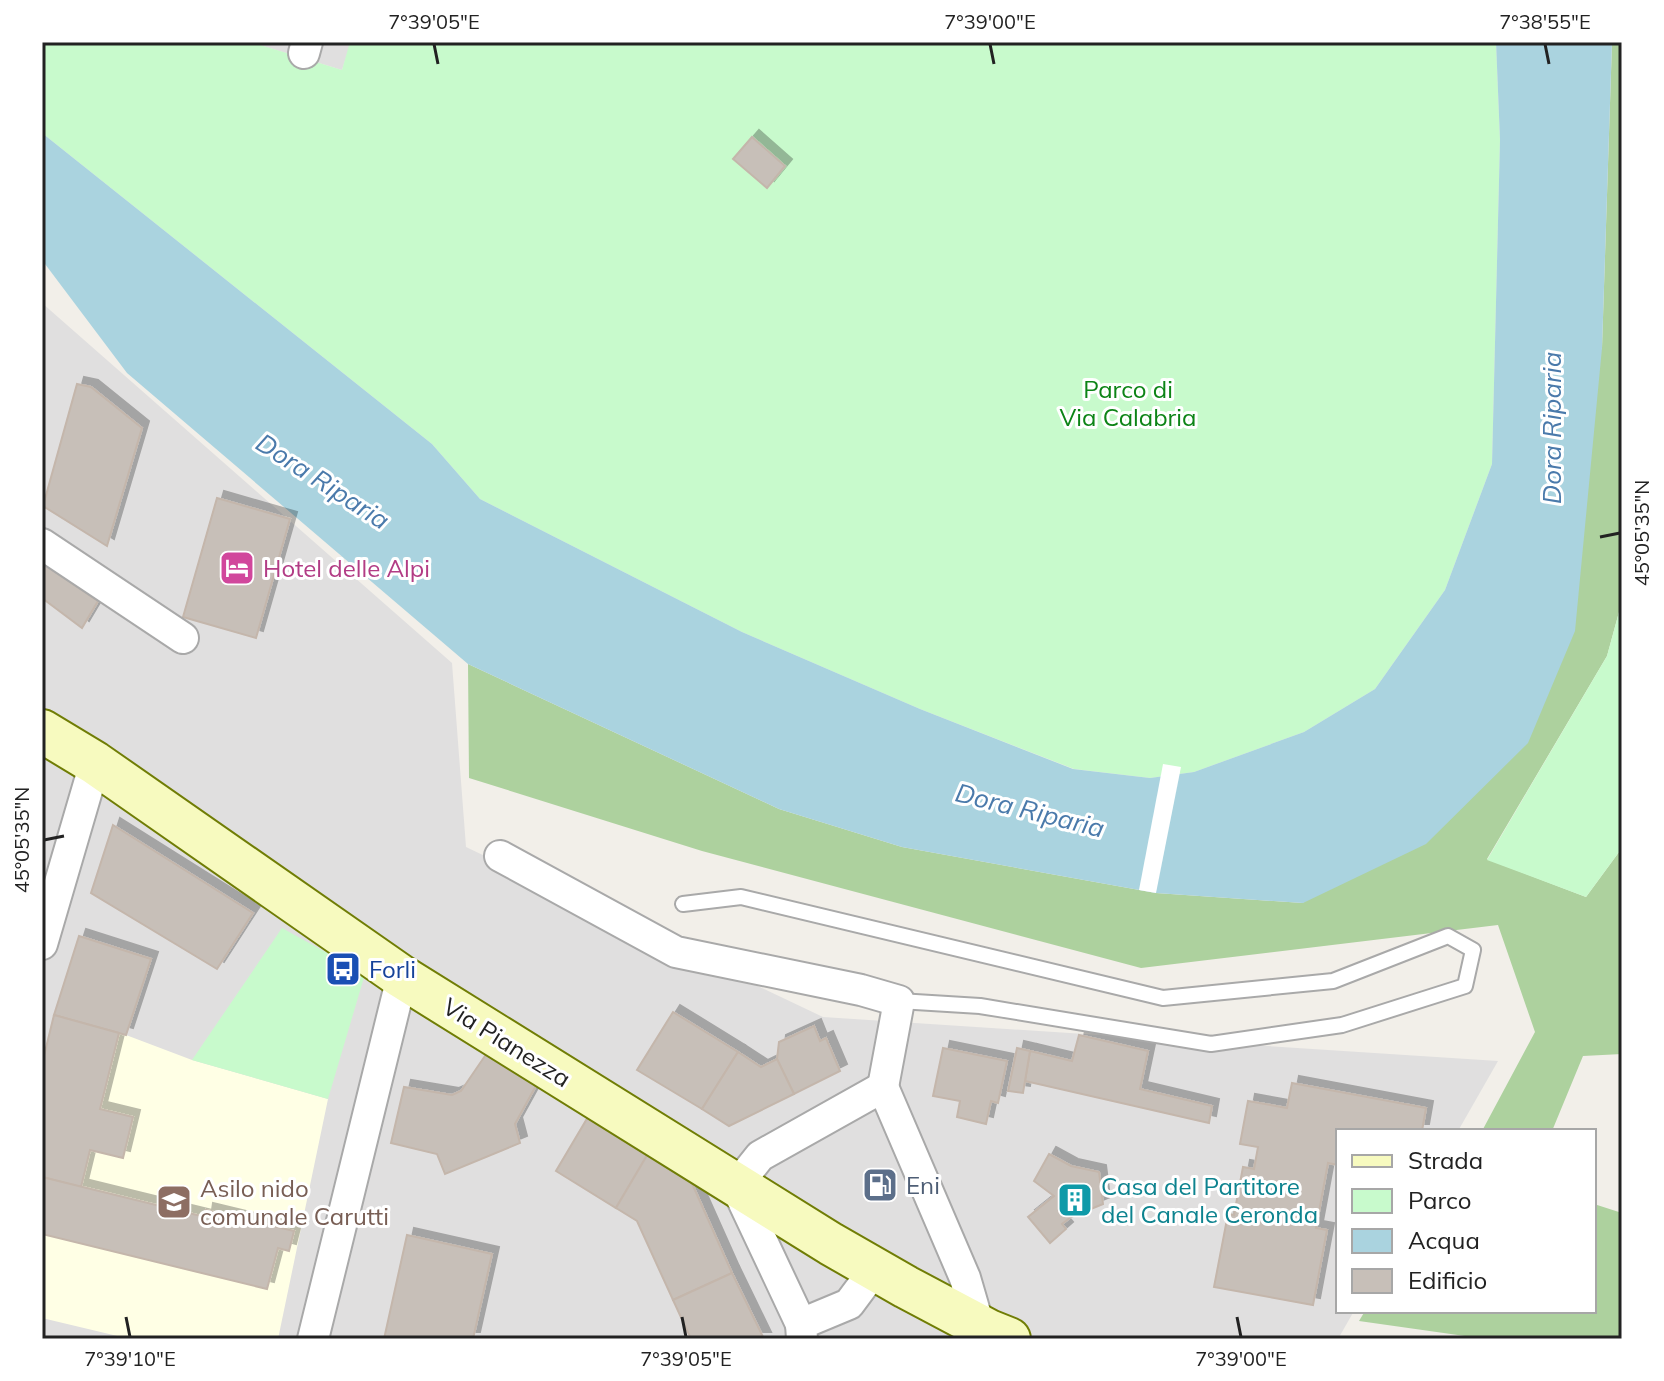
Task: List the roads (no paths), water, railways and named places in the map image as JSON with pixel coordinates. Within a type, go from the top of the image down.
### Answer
[{"type":"street","points":[[42,544],[183,638]]},
{"type":"street","name":"Via Pianezza","points":[[42,731],[95,763],[402,977],[736,1186],[983,1335]]},
{"type":"street","points":[[42,944],[95,763]]},
{"type":"street","points":[[500,856],[676,952],[861,990],[899,1001],[883,1087],[760,1156],[736,1186],[801,1332],[849,1304],[875,1269]]},
{"type":"street","points":[[313,1339],[402,977]]},
{"type":"street","name":"Via Pianezza","points":[[883,1087],[965,1278],[983,1335]]},
{"type":"lane","points":[[683,904],[741,897],[1163,998],[1333,981],[1448,936],[1473,950],[1465,986],[1342,1025],[1211,1044],[980,1006],[899,1001]]},
{"type":"water","name":"Dora Riparia","points":[[1496,42],[1612,42],[1602,348],[1575,631],[1528,743],[1426,844],[1303,903],[1156,893],[902,847],[779,809],[468,664],[127,373],[42,260],[42,133],[432,444],[480,499],[742,632],[920,709],[1073,769],[1150,778],[1194,772],[1304,732],[1375,689],[1445,590],[1492,464],[1500,140]]},
{"type":"place","name":"Hotel delle Alpi","points":[[237,568]]},
{"type":"place","name":"Forli","points":[[343,969]]},
{"type":"place","name":"Eni","points":[[880,1185]]},
{"type":"place","name":"Casa del Partitore del Canale Ceronda","points":[[1075,1200]]},
{"type":"place","name":"Asilo nido comunale Carutti","points":[[174,1202]]},
{"type":"park label","name":"Parco di Via Calabria","points":[[1128,403]]}]
